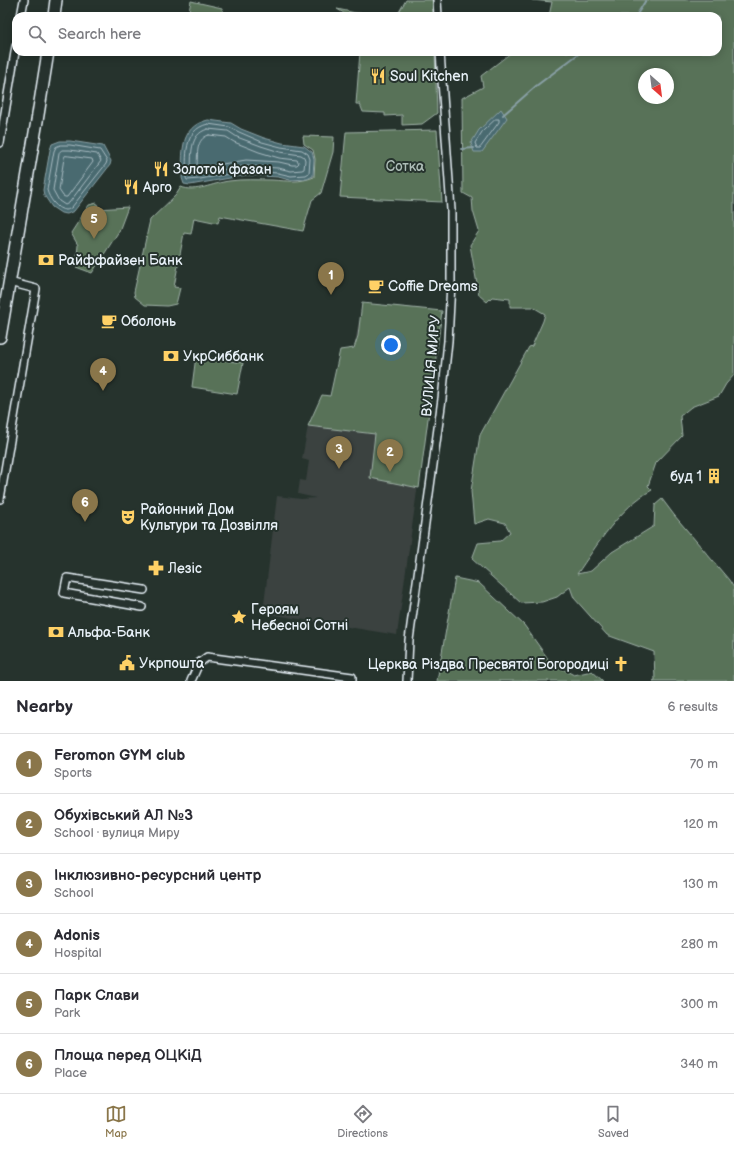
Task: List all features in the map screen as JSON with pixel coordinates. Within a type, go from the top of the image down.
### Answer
[{"type":"main road","points":[[54,12],[56,0]]},
{"type":"main road","points":[[0,337],[47,56]]},
{"type":"street","points":[[22,12],[24,0]]},
{"type":"street","points":[[437,0],[438,12]]},
{"type":"street","points":[[0,143],[14,56]]},
{"type":"street","name":"ВУЛИЦЯ МИРУ","points":[[407,681],[409,640],[442,399],[448,341],[451,283],[451,210],[440,56]]},
{"type":"street","points":[[0,499],[36,289],[9,282]]},
{"type":"street","points":[[142,607],[64,593],[67,578],[144,590]]},
{"type":"street","points":[[191,681],[199,663],[207,657],[352,677],[352,681]]},
{"type":"shaded area","points":[[362,303],[442,311],[397,635],[263,613],[277,496],[301,499],[316,498],[298,494],[300,480],[306,481],[309,461],[302,459],[308,426],[330,428],[340,350],[354,348]]},
{"type":"green space","points":[[406,0],[433,0],[434,12],[399,12]]},
{"type":"green space","points":[[532,0],[734,0],[734,375],[726,384],[719,396],[691,407],[680,416],[682,436],[656,463],[648,486],[652,490],[640,497],[619,516],[577,574],[591,571],[612,552],[654,526],[655,505],[662,499],[729,580],[734,588],[734,681],[653,681],[655,680],[654,652],[607,635],[574,598],[570,587],[557,597],[542,602],[521,603],[472,559],[478,543],[500,541],[510,532],[505,523],[489,519],[474,524],[471,491],[480,435],[529,347],[532,346],[545,314],[533,307],[510,307],[510,299],[492,297],[487,302],[479,295],[470,245],[479,231],[473,211],[472,198],[463,193],[462,98],[483,87],[481,76],[507,56],[722,56],[722,12],[550,12],[552,2]]},
{"type":"green space","points":[[191,1],[222,8],[222,12],[189,12]]},
{"type":"green space","points":[[337,9],[351,12],[342,12]]},
{"type":"green space","points":[[360,56],[435,56],[437,113],[422,124],[402,125],[402,115],[385,116],[385,113],[363,112],[360,104],[356,104]]},
{"type":"green space","name":"Сотка","points":[[437,130],[442,202],[340,197],[346,132]]},
{"type":"green space","points":[[303,136],[334,137],[333,152],[321,193],[312,200],[303,231],[220,216],[218,223],[194,218],[191,234],[184,233],[174,287],[180,288],[176,304],[167,306],[145,305],[135,297],[134,292],[150,220],[176,195],[181,187],[193,189],[234,180],[293,181],[314,177],[315,159],[313,150],[304,144]]},
{"type":"green space","points":[[97,203],[98,209],[128,207],[119,231],[92,273],[76,267],[78,245],[71,233],[89,205]]},
{"type":"green space","points":[[362,303],[442,311],[419,488],[370,478],[375,434],[308,426],[322,395],[330,396],[340,350],[354,348],[358,336]]},
{"type":"green space","points":[[196,356],[243,363],[237,394],[192,387]]},
{"type":"green space","points":[[455,578],[479,583],[524,625],[551,663],[574,675],[592,671],[603,681],[437,681]]},
{"type":"water","points":[[501,109],[507,118],[482,152],[474,152],[471,143],[479,130]]},
{"type":"water","points":[[208,120],[231,123],[241,129],[264,138],[282,143],[304,146],[312,152],[314,159],[313,176],[307,179],[290,180],[278,177],[247,175],[190,185],[184,184],[182,178],[183,151],[187,135],[191,129],[198,124]]},
{"type":"water","points":[[60,141],[103,146],[111,161],[110,165],[74,211],[67,214],[61,213],[52,207],[44,195],[43,190],[52,144]]},
{"type":"waterway","points":[[638,12],[646,0]]},
{"type":"waterway","points":[[503,115],[536,86],[576,56]]},
{"type":"waterway","points":[[461,149],[474,148]]},
{"type":"place","name":"Soul Kitchen","points":[[378,76]]},
{"type":"place","name":"Золотой фазан","points":[[161,169]]},
{"type":"place","name":"Арго","points":[[131,187]]},
{"type":"place","name":"Парк Слави","points":[[94,239]]},
{"type":"place","name":"Райффайзен Банк","points":[[46,260]]},
{"type":"place","name":"Coffie Dreams","points":[[376,286]]},
{"type":"place","name":"Feromon GYM club","points":[[331,295]]},
{"type":"place","name":"Оболонь","points":[[109,321]]},
{"type":"place","name":"УкрСиббанк","points":[[171,356]]},
{"type":"place","name":"Adonis","points":[[103,391]]},
{"type":"place","name":"Інклюзивно-ресурсний центр","points":[[339,469]]},
{"type":"place","name":"Обухівський АЛ №3","points":[[390,472]]},
{"type":"place","name":"буд 1","points":[[714,476]]},
{"type":"place","name":"Районний Дом Культури та Дозвілля","points":[[128,517]]},
{"type":"place","name":"Площа перед ОЦКіД","points":[[85,522]]},
{"type":"place","name":"Лезіс","points":[[156,568]]},
{"type":"place","name":"Героям Небесної Сотні","points":[[239,617]]},
{"type":"place","name":"Альфа-Банк","points":[[56,632]]},
{"type":"place","name":"Укрпошта","points":[[127,663]]},
{"type":"place","name":"Церква Різдва Пресвятої Богородиці","points":[[621,664]]}]
